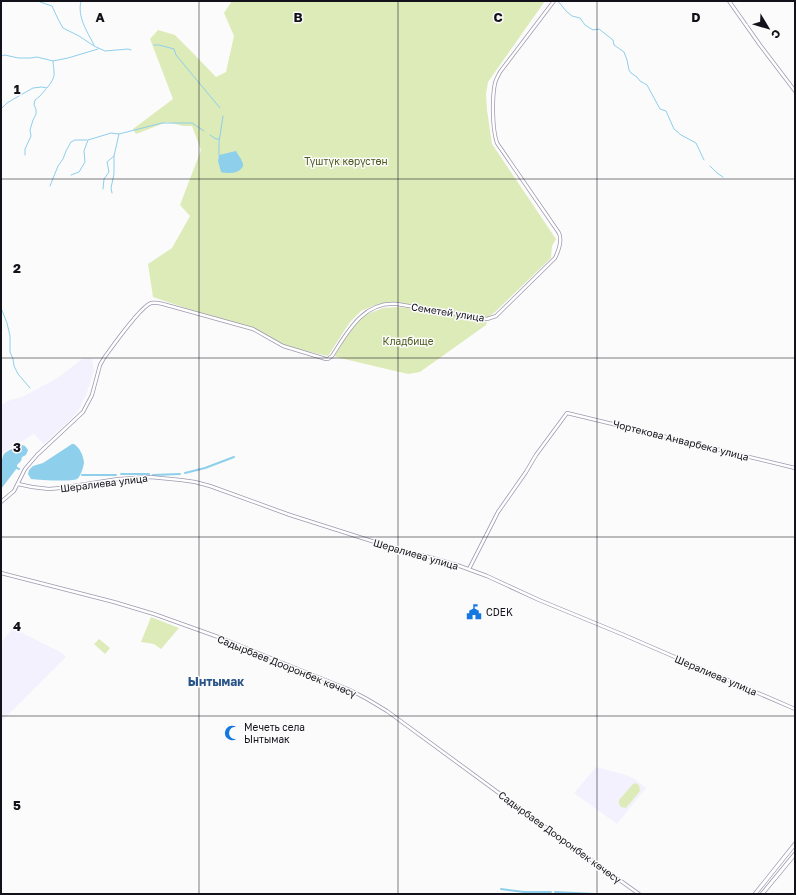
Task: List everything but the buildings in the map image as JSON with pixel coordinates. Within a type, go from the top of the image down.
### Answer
[{"type":"main road","points":[[755,894],[795,844]]},
{"type":"main road","points":[[762,894],[795,854]]},
{"type":"street","name":"Семетей улица","points":[[18,484],[25,470],[37,455],[83,412],[92,395],[100,365],[104,358],[148,304],[155,302],[253,329],[283,346],[326,359],[332,356],[352,326],[360,317],[384,304],[397,304],[487,319],[496,316],[555,258],[558,253],[561,237],[497,142],[494,121],[495,84],[500,72],[554,1]]},
{"type":"street","points":[[729,1],[795,91]]},
{"type":"street","name":"Чортекова Анварбека улица","points":[[469,569],[498,512],[536,455],[567,413],[795,468]]},
{"type":"street","name":"Шералиева улица","points":[[18,484],[49,489],[118,479],[146,477],[195,482],[217,488],[290,515],[402,551],[429,557],[469,569],[795,709]]},
{"type":"street","points":[[1,502],[14,491],[18,484]]},
{"type":"street","name":"Садырбаев Дооронбек көчөсү","points":[[1,573],[77,592],[154,614],[221,638],[350,690],[387,711],[639,894]]},
{"type":"shaded area","points":[[92,358],[94,371],[80,408],[73,417],[44,444],[34,434],[1,454],[1,405],[10,400],[22,397],[59,377],[82,359]]},
{"type":"shaded area","points":[[13,628],[62,653],[66,657],[1,722],[1,643]]},
{"type":"shaded area","points":[[596,767],[626,775],[635,779],[646,788],[617,824],[574,793]]},
{"type":"green space","name":"Түштүк көрүстөн","points":[[232,1],[545,1],[488,82],[486,94],[492,144],[556,239],[552,246],[551,258],[488,317],[395,302],[378,304],[361,311],[350,322],[328,356],[276,344],[250,328],[153,297],[148,264],[172,248],[190,216],[180,205],[201,150],[192,126],[183,126],[167,122],[136,134],[133,129],[173,99],[150,39],[158,30],[175,35],[216,77],[226,72],[234,36],[224,13]]},
{"type":"green space","name":"Кладбище","points":[[398,307],[418,309],[487,322],[486,325],[420,372],[408,374],[334,356],[355,323],[365,315],[383,308]]},
{"type":"green space","points":[[151,617],[179,628],[161,649],[154,644],[141,642]]},
{"type":"green space","points":[[99,639],[110,648],[105,654],[94,644]]},
{"type":"green space","points":[[635,783],[639,785],[640,791],[626,808],[621,807],[619,800]]},
{"type":"water","points":[[236,151],[243,163],[241,169],[233,173],[221,172],[218,161],[219,155]]},
{"type":"water","points":[[72,444],[80,450],[84,459],[83,469],[77,479],[61,481],[31,479],[28,474],[29,470],[33,466],[43,463]]},
{"type":"water","points":[[22,445],[28,450],[26,455],[22,457],[21,461],[17,465],[17,468],[1,489],[1,466],[4,454]]},
{"type":"waterway","points":[[39,1],[52,6],[63,28],[94,46],[105,51],[131,50]]},
{"type":"waterway","points":[[81,1],[80,13],[94,45]]},
{"type":"waterway","points":[[558,1],[572,16],[580,18],[585,25],[593,30],[599,29],[613,40],[614,45],[624,52],[631,73],[647,85],[660,109],[666,111],[674,129],[681,135],[696,143],[704,160]]},
{"type":"waterway","points":[[154,45],[174,49],[176,55],[220,108]]},
{"type":"waterway","points":[[1,56],[5,55],[18,58],[37,57],[53,61],[98,49]]},
{"type":"waterway","points":[[1,109],[7,103],[33,88],[47,88],[54,76],[53,61]]},
{"type":"waterway","points":[[25,155],[25,149],[31,136],[30,130],[36,114],[34,105],[35,100],[46,89]]},
{"type":"waterway","points":[[219,155],[219,142],[223,116]]},
{"type":"waterway","points":[[71,175],[79,172],[85,162],[84,151],[88,140],[111,133],[119,134],[162,123],[192,123],[204,131]]},
{"type":"waterway","points":[[112,193],[111,188],[114,174],[114,156],[119,134]]},
{"type":"waterway","points":[[210,135],[216,139],[219,139]]},
{"type":"waterway","points":[[50,186],[58,166],[71,142],[75,140],[87,140]]},
{"type":"waterway","points":[[103,189],[104,179],[109,172],[107,162],[114,156]]},
{"type":"waterway","points":[[710,166],[723,177]]},
{"type":"waterway","points":[[1,308],[10,336],[10,352],[14,366],[18,374],[30,388]]},
{"type":"waterway","points":[[185,473],[205,468],[234,457]]},
{"type":"waterway","points":[[121,474],[149,474]]},
{"type":"waterway","points":[[153,475],[180,474]]},
{"type":"waterway","points":[[82,475],[116,475]]},
{"type":"waterway","points":[[501,889],[524,892],[551,892]]},
{"type":"waterway","points":[[555,892],[595,894]]},
{"type":"place","name":"CDEK","points":[[474,612]]},
{"type":"place","name":"Мечеть села Ынтымак","points":[[232,733]]},
{"type":"district","name":"Ынтымак","points":[[216,682]]}]
